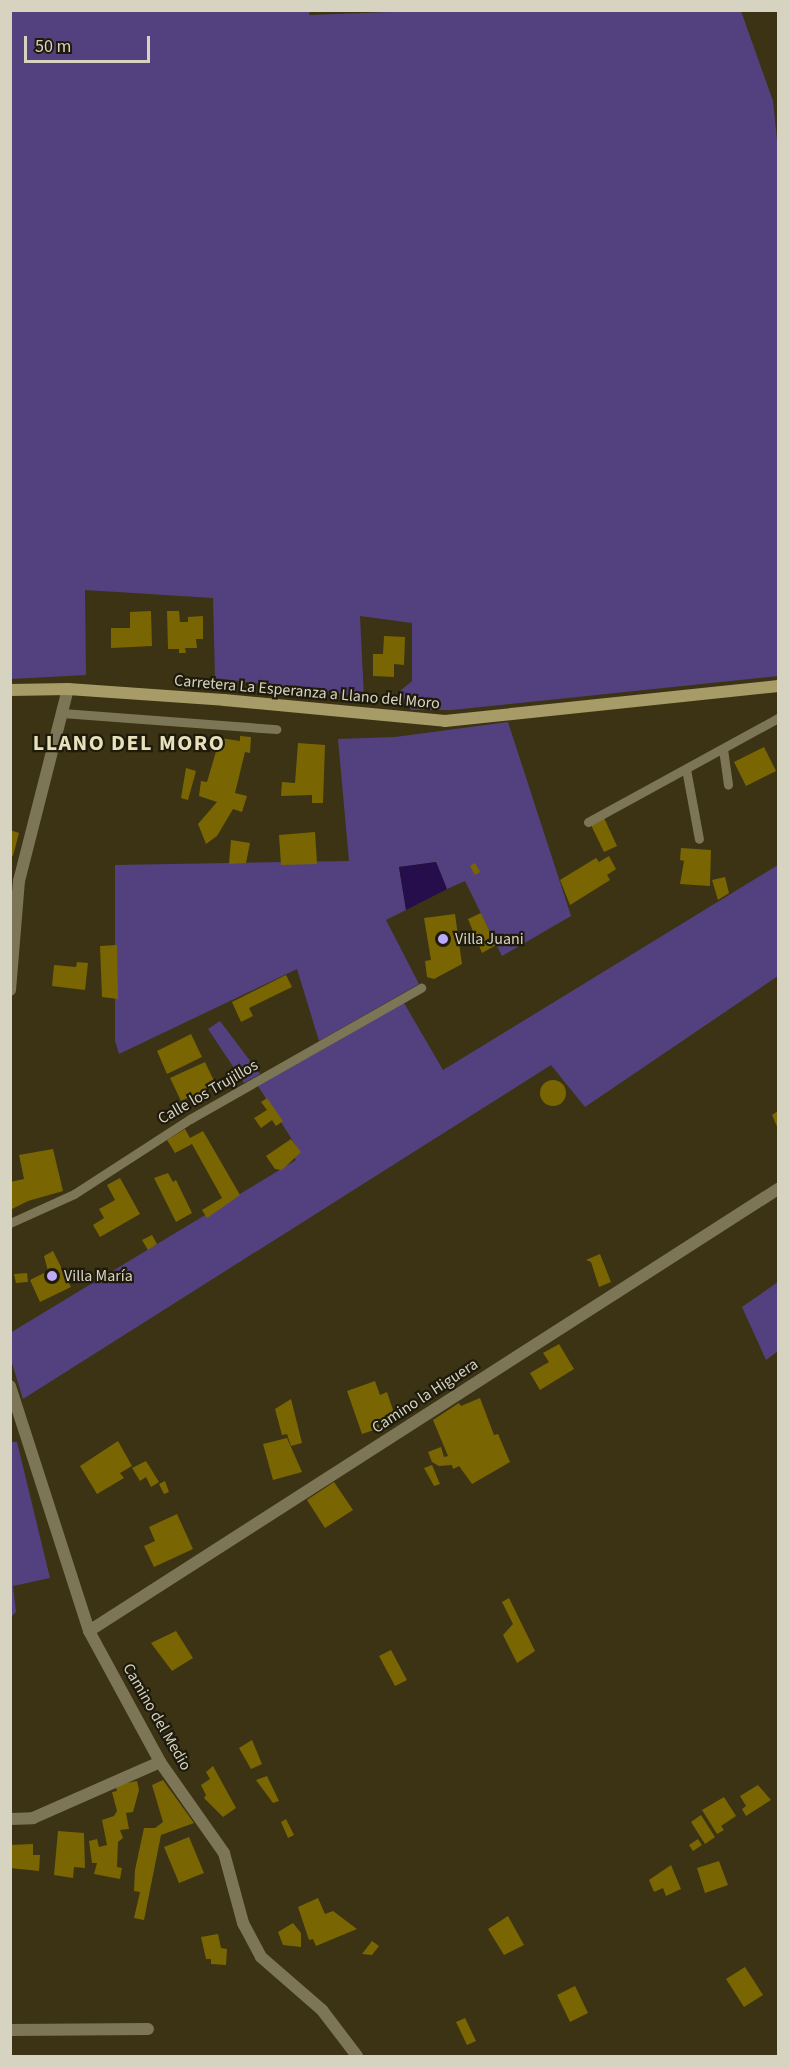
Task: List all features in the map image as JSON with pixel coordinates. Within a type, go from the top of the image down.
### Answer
[{"type":"main road","name":"Carretera La Esperanza a Llano del Moro","points":[[10,690],[68,689],[445,721],[778,686]]},
{"type":"street","points":[[10,990],[20,881],[68,689]]},
{"type":"street","name":"Camino la Higuera","points":[[89,1631],[778,1189]]},
{"type":"street","name":"Camino del Medio","points":[[10,1386],[89,1631],[160,1762],[224,1853],[243,1923],[261,1957],[322,2010],[357,2056]]},
{"type":"street","points":[[10,1820],[33,1818],[160,1762]]},
{"type":"street","points":[[10,2030],[148,2029]]},
{"type":"lane","points":[[62,713],[276,729]]},
{"type":"lane","points":[[588,822],[778,718]]},
{"type":"lane","points":[[723,748],[728,785]]},
{"type":"lane","points":[[686,769],[699,838]]},
{"type":"lane","name":"Calle los Trujillos","points":[[10,1223],[74,1194],[181,1124],[421,988]]},
{"type":"shaded area","points":[[11,11],[310,11],[309,15],[417,11],[741,11],[773,101],[778,149],[778,676],[452,710],[411,710],[400,691],[412,681],[412,623],[360,616],[364,697],[215,678],[213,598],[85,590],[86,675],[11,679]]},
{"type":"shaded area","points":[[508,722],[571,916],[502,956],[465,881],[447,889],[436,862],[399,867],[406,910],[386,920],[419,984],[319,1041],[297,969],[119,1054],[115,1041],[115,865],[349,861],[338,739],[395,737]]},
{"type":"shaded area","points":[[436,862],[447,889],[406,910],[399,867]]},
{"type":"shaded area","points":[[778,865],[778,976],[585,1107],[551,1065],[23,1399],[11,1360],[10,1333],[296,1160],[294,1157],[300,1152],[258,1086],[404,1003],[443,1070]]},
{"type":"shaded area","points":[[220,1021],[260,1074],[244,1083],[208,1029]]},
{"type":"shaded area","points":[[778,1282],[778,1351],[766,1360],[742,1307]]},
{"type":"shaded area","points":[[10,1442],[17,1442],[50,1578],[13,1586],[16,1612],[11,1617]]},
{"type":"building","points":[[151,611],[152,646],[111,648],[111,628],[130,628],[130,612]]},
{"type":"building","points":[[167,611],[179,611],[180,622],[188,622],[188,617],[203,616],[203,639],[196,639],[197,648],[185,648],[186,653],[179,653],[179,649],[168,649]]},
{"type":"building","points":[[384,636],[405,637],[404,665],[394,664],[394,677],[373,676],[373,654],[383,654]]},
{"type":"building","points":[[240,736],[251,737],[250,753],[245,752],[235,793],[247,796],[242,812],[233,809],[217,836],[206,844],[198,824],[217,802],[199,796],[201,781],[207,782],[220,738],[240,741]]},
{"type":"building","points":[[298,743],[325,745],[323,803],[312,803],[312,795],[281,796],[282,782],[295,783]]},
{"type":"building","points":[[764,747],[776,771],[746,786],[734,762]]},
{"type":"building","points":[[186,768],[196,771],[188,800],[181,798]]},
{"type":"building","points":[[604,818],[617,846],[604,852],[591,825]]},
{"type":"building","points":[[10,830],[19,833],[13,856],[10,855]]},
{"type":"building","points":[[315,832],[317,864],[281,865],[279,835]]},
{"type":"building","points":[[231,840],[250,843],[246,863],[229,864]]},
{"type":"building","points":[[681,848],[711,850],[710,886],[680,884],[684,861],[680,860]]},
{"type":"building","points":[[609,856],[616,869],[607,875],[610,880],[570,905],[560,880],[596,858],[599,862]]},
{"type":"building","points":[[475,863],[480,872],[475,875],[470,866]]},
{"type":"building","points":[[725,877],[729,893],[718,900],[712,880]]},
{"type":"building","points":[[481,913],[496,945],[482,953],[468,919]]},
{"type":"building","name":"Villa Juani","points":[[455,914],[462,964],[434,979],[427,977],[425,961],[431,960],[424,918]]},
{"type":"building","points":[[117,945],[118,999],[102,997],[100,946]]},
{"type":"building","points":[[77,962],[88,963],[85,990],[52,986],[54,965],[76,967]]},
{"type":"building","points":[[286,975],[292,987],[249,1008],[253,1016],[241,1022],[232,1002]]},
{"type":"building","points":[[191,1034],[202,1057],[167,1074],[157,1051]]},
{"type":"building","points":[[205,1062],[216,1085],[181,1101],[170,1078]]},
{"type":"building","points":[[553,1080],[562,1084],[566,1093],[562,1102],[553,1106],[544,1102],[540,1093],[544,1084]]},
{"type":"building","points":[[267,1098],[283,1121],[276,1126],[272,1120],[261,1128],[254,1118],[267,1110],[261,1102]]},
{"type":"building","points":[[778,1111],[778,1129],[772,1115]]},
{"type":"building","points":[[185,1129],[190,1138],[203,1131],[240,1195],[207,1218],[202,1210],[222,1198],[192,1144],[175,1153],[167,1140]]},
{"type":"building","points":[[291,1139],[301,1152],[282,1170],[275,1169],[266,1156]]},
{"type":"building","points":[[53,1149],[63,1191],[28,1201],[10,1210],[10,1182],[24,1179],[19,1155]]},
{"type":"building","points":[[168,1173],[173,1182],[176,1180],[192,1213],[176,1222],[154,1178]]},
{"type":"building","points":[[120,1178],[140,1214],[100,1237],[93,1225],[104,1218],[99,1209],[115,1200],[107,1185]]},
{"type":"building","points":[[152,1235],[157,1244],[148,1250],[142,1240]]},
{"type":"building","name":"Villa María","points":[[53,1251],[71,1287],[40,1302],[30,1280],[48,1271],[44,1256]]},
{"type":"building","points":[[600,1254],[611,1282],[599,1287],[591,1262],[586,1260]]},
{"type":"building","points":[[27,1273],[28,1282],[16,1283],[14,1274]]},
{"type":"building","points":[[559,1344],[574,1369],[540,1390],[530,1373],[549,1362],[543,1353]]},
{"type":"building","points":[[375,1381],[380,1395],[387,1392],[395,1416],[378,1422],[380,1428],[362,1434],[347,1391]]},
{"type":"building","points":[[480,1398],[494,1435],[498,1434],[510,1462],[472,1484],[459,1466],[453,1469],[452,1465],[439,1466],[432,1462],[428,1452],[441,1447],[444,1457],[448,1456],[433,1420],[459,1403],[461,1406]]},
{"type":"building","points":[[291,1399],[302,1443],[291,1446],[287,1434],[282,1435],[275,1409]]},
{"type":"building","points":[[287,1438],[302,1472],[273,1480],[263,1444]]},
{"type":"building","points":[[118,1441],[132,1466],[120,1473],[124,1478],[97,1494],[80,1466]]},
{"type":"building","points":[[146,1461],[159,1482],[151,1487],[146,1477],[140,1481],[132,1468]]},
{"type":"building","points":[[432,1465],[440,1484],[434,1486],[424,1468]]},
{"type":"building","points":[[165,1481],[169,1492],[164,1494],[159,1484]]},
{"type":"building","points":[[334,1482],[353,1510],[325,1528],[307,1500]]},
{"type":"building","points":[[177,1514],[193,1549],[154,1567],[144,1546],[155,1541],[149,1527]]},
{"type":"building","points":[[509,1598],[535,1651],[517,1663],[503,1635],[513,1624],[502,1602]]},
{"type":"building","points":[[176,1631],[193,1658],[172,1671],[151,1643]]},
{"type":"building","points":[[391,1650],[407,1680],[395,1686],[379,1656]]},
{"type":"building","points":[[252,1740],[262,1764],[251,1769],[239,1748]]},
{"type":"building","points":[[213,1766],[236,1808],[223,1817],[204,1798],[206,1795],[201,1785],[210,1779],[206,1772]]},
{"type":"building","points":[[267,1776],[279,1801],[273,1803],[256,1780]]},
{"type":"building","points":[[163,1780],[194,1823],[161,1835],[144,1920],[134,1918],[140,1892],[134,1891],[135,1870],[144,1828],[155,1828],[163,1822],[152,1785]]},
{"type":"building","points":[[137,1781],[139,1790],[133,1812],[126,1813],[129,1829],[120,1830],[123,1838],[118,1842],[117,1867],[122,1868],[120,1879],[94,1874],[97,1863],[92,1863],[89,1841],[97,1839],[99,1847],[107,1845],[102,1820],[114,1816],[117,1811],[112,1792],[117,1791],[115,1785]]},
{"type":"building","points":[[758,1785],[771,1800],[746,1816],[742,1809],[746,1806],[740,1796]]},
{"type":"building","points":[[724,1797],[736,1816],[721,1826],[724,1830],[717,1834],[702,1810]]},
{"type":"building","points":[[701,1815],[715,1837],[705,1844],[691,1822]]},
{"type":"building","points":[[286,1819],[294,1835],[288,1838],[281,1822]]},
{"type":"building","points":[[58,1831],[84,1833],[85,1868],[74,1867],[73,1878],[54,1875]]},
{"type":"building","points":[[189,1837],[204,1873],[179,1883],[164,1847]]},
{"type":"building","points":[[698,1839],[702,1845],[693,1851],[689,1845]]},
{"type":"building","points":[[33,1844],[33,1855],[40,1855],[39,1871],[10,1868],[10,1845]]},
{"type":"building","points":[[719,1861],[728,1885],[705,1893],[697,1868]]},
{"type":"building","points":[[671,1865],[681,1889],[666,1896],[663,1888],[654,1892],[649,1880]]},
{"type":"building","points":[[318,1898],[325,1914],[333,1911],[357,1929],[316,1946],[313,1939],[309,1940],[298,1907]]},
{"type":"building","points":[[508,1916],[524,1945],[504,1955],[488,1929]]},
{"type":"building","points":[[293,1923],[301,1933],[301,1947],[283,1945],[278,1932]]},
{"type":"building","points":[[218,1934],[221,1948],[227,1949],[226,1965],[211,1964],[211,1959],[206,1959],[201,1937]]},
{"type":"building","points":[[372,1941],[379,1946],[372,1955],[362,1954]]},
{"type":"building","points":[[745,1967],[763,1995],[744,2007],[726,1979]]},
{"type":"building","points":[[575,1986],[588,2013],[570,2022],[557,1995]]},
{"type":"building","points":[[465,2018],[476,2041],[467,2045],[456,2022]]},
{"type":"place","name":"Villa Juani","points":[[443,939]]},
{"type":"place","name":"Villa María","points":[[52,1276]]},
{"type":"district","name":"LLANO DEL MORO","points":[[129,744]]}]
